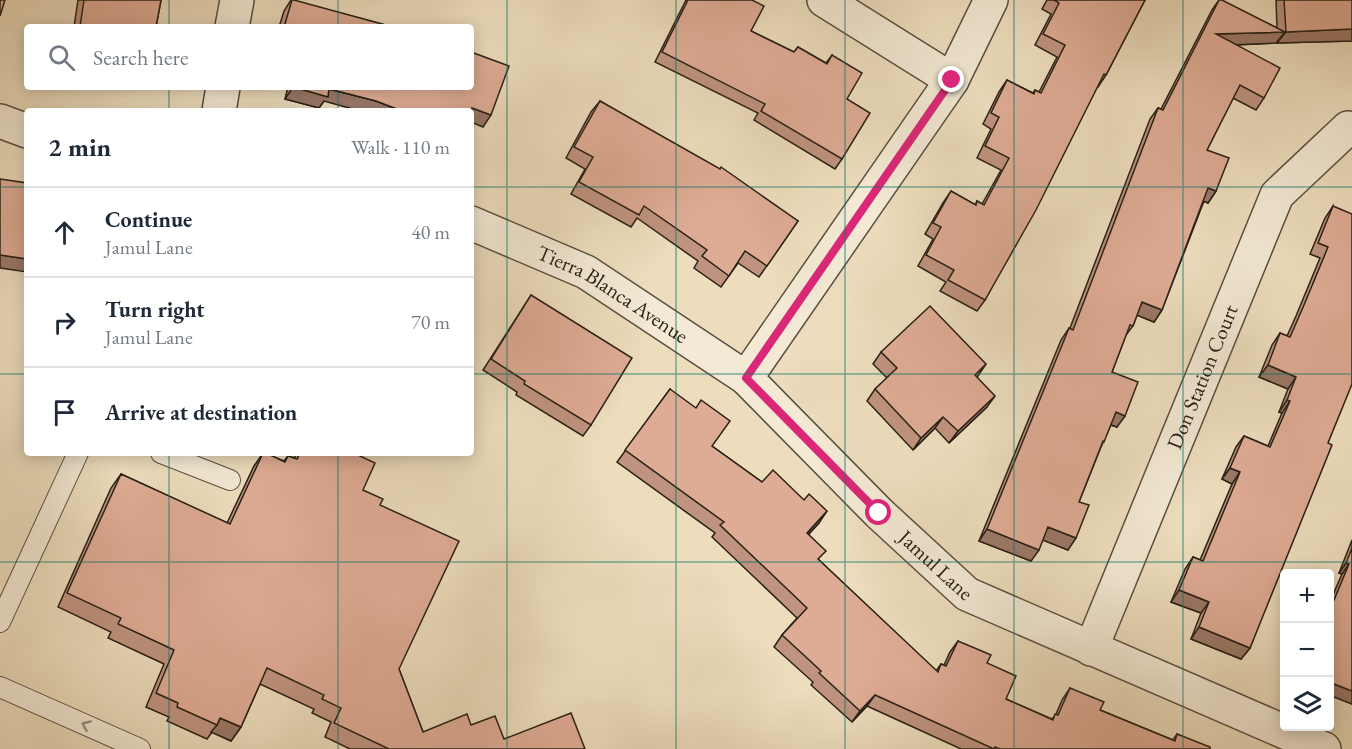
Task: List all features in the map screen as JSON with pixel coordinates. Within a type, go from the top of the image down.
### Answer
[{"type":"street","points":[[233,24],[237,0]]},
{"type":"street","points":[[824,0],[952,80]]},
{"type":"street","points":[[746,378],[952,80],[992,0]]},
{"type":"street","points":[[220,108],[222,90]]},
{"type":"street","points":[[0,121],[24,130]]},
{"type":"street","name":"Don Station Court","points":[[1091,649],[1277,195],[1348,128]]},
{"type":"street","name":"Tierra Blanca Avenue","points":[[474,224],[586,272],[746,378]]},
{"type":"street","name":"Jamul Lane","points":[[746,378],[879,513],[967,594],[1324,749]]},
{"type":"lane","points":[[0,622],[77,456]]},
{"type":"lane","points":[[169,456],[230,480]]},
{"type":"lane","points":[[0,687],[140,749]]},
{"type":"building","points":[[0,0],[5,0],[0,16]]},
{"type":"building","points":[[84,0],[161,0],[157,24],[80,24]]},
{"type":"building","points":[[292,0],[294,0],[382,24],[285,24]]},
{"type":"building","points":[[688,0],[752,0],[764,6],[751,31],[794,52],[798,47],[827,64],[832,55],[862,73],[847,99],[870,113],[842,159],[761,111],[765,104],[662,52]]},
{"type":"building","points":[[1054,0],[1145,0],[1106,75],[1104,74],[1036,210],[985,300],[948,280],[954,270],[926,255],[941,227],[933,223],[951,191],[976,205],[977,201],[984,205],[1009,158],[985,146],[999,117],[991,113],[1007,80],[1034,94],[1035,90],[1041,93],[1065,45],[1043,34],[1059,3]]},
{"type":"building","points":[[1219,0],[1285,32],[1216,34],[1280,68],[1264,98],[1240,85],[1207,150],[1229,158],[1216,191],[1208,188],[1162,310],[1142,302],[1133,326],[1130,325],[1112,372],[1138,382],[1125,416],[1116,412],[1103,441],[1079,502],[1089,505],[1076,538],[1048,527],[1039,550],[987,529],[1069,328],[1073,330],[1158,108],[1163,110]]},
{"type":"building","points":[[1284,0],[1352,0],[1352,29],[1286,32]]},
{"type":"building","points":[[474,53],[509,66],[491,115],[474,108],[394,108],[333,90],[474,90]]},
{"type":"building","points":[[304,90],[329,90],[328,97]]},
{"type":"building","points":[[600,101],[720,169],[721,167],[798,221],[767,266],[745,251],[729,276],[702,256],[707,250],[644,206],[639,215],[579,182],[593,157],[574,147]]},
{"type":"building","points":[[0,179],[24,183],[24,259],[0,255]]},
{"type":"building","points":[[1333,206],[1352,214],[1352,384],[1328,443],[1332,445],[1250,648],[1199,627],[1209,602],[1179,590],[1193,557],[1203,561],[1240,472],[1230,468],[1244,436],[1270,447],[1290,401],[1287,400],[1296,377],[1268,365],[1280,333],[1290,337],[1328,247],[1318,243]]},
{"type":"building","points":[[531,295],[632,358],[591,425],[524,384],[525,381],[491,359]]},
{"type":"building","points":[[930,306],[986,364],[975,375],[995,396],[958,431],[943,417],[921,438],[875,389],[897,368],[881,352]]},
{"type":"building","points":[[670,389],[696,408],[701,400],[730,421],[712,446],[762,482],[773,470],[804,500],[809,494],[827,511],[807,533],[826,551],[818,559],[938,672],[941,664],[946,666],[958,641],[991,655],[987,663],[1016,676],[1006,699],[1053,720],[1055,714],[1058,715],[1070,688],[1104,702],[1100,710],[1175,741],[1177,734],[1210,747],[1210,749],[1000,749],[995,747],[994,749],[875,695],[860,711],[782,635],[807,608],[720,525],[724,522],[625,450]]},
{"type":"building","points":[[262,456],[272,456],[285,462],[288,456],[297,459],[298,456],[360,456],[375,463],[363,490],[383,499],[380,505],[459,541],[399,669],[423,732],[467,714],[471,725],[495,716],[504,739],[571,713],[585,749],[389,749],[334,723],[341,708],[322,699],[324,695],[267,668],[241,727],[220,718],[217,725],[177,707],[178,703],[156,693],[174,650],[118,624],[121,618],[67,593],[121,474],[230,524]]},
{"type":"building","points":[[1352,548],[1352,691],[1334,684],[1334,600],[1349,564],[1346,563]]},
{"type":"route","points":[[879,513],[746,378],[952,80]]}]
